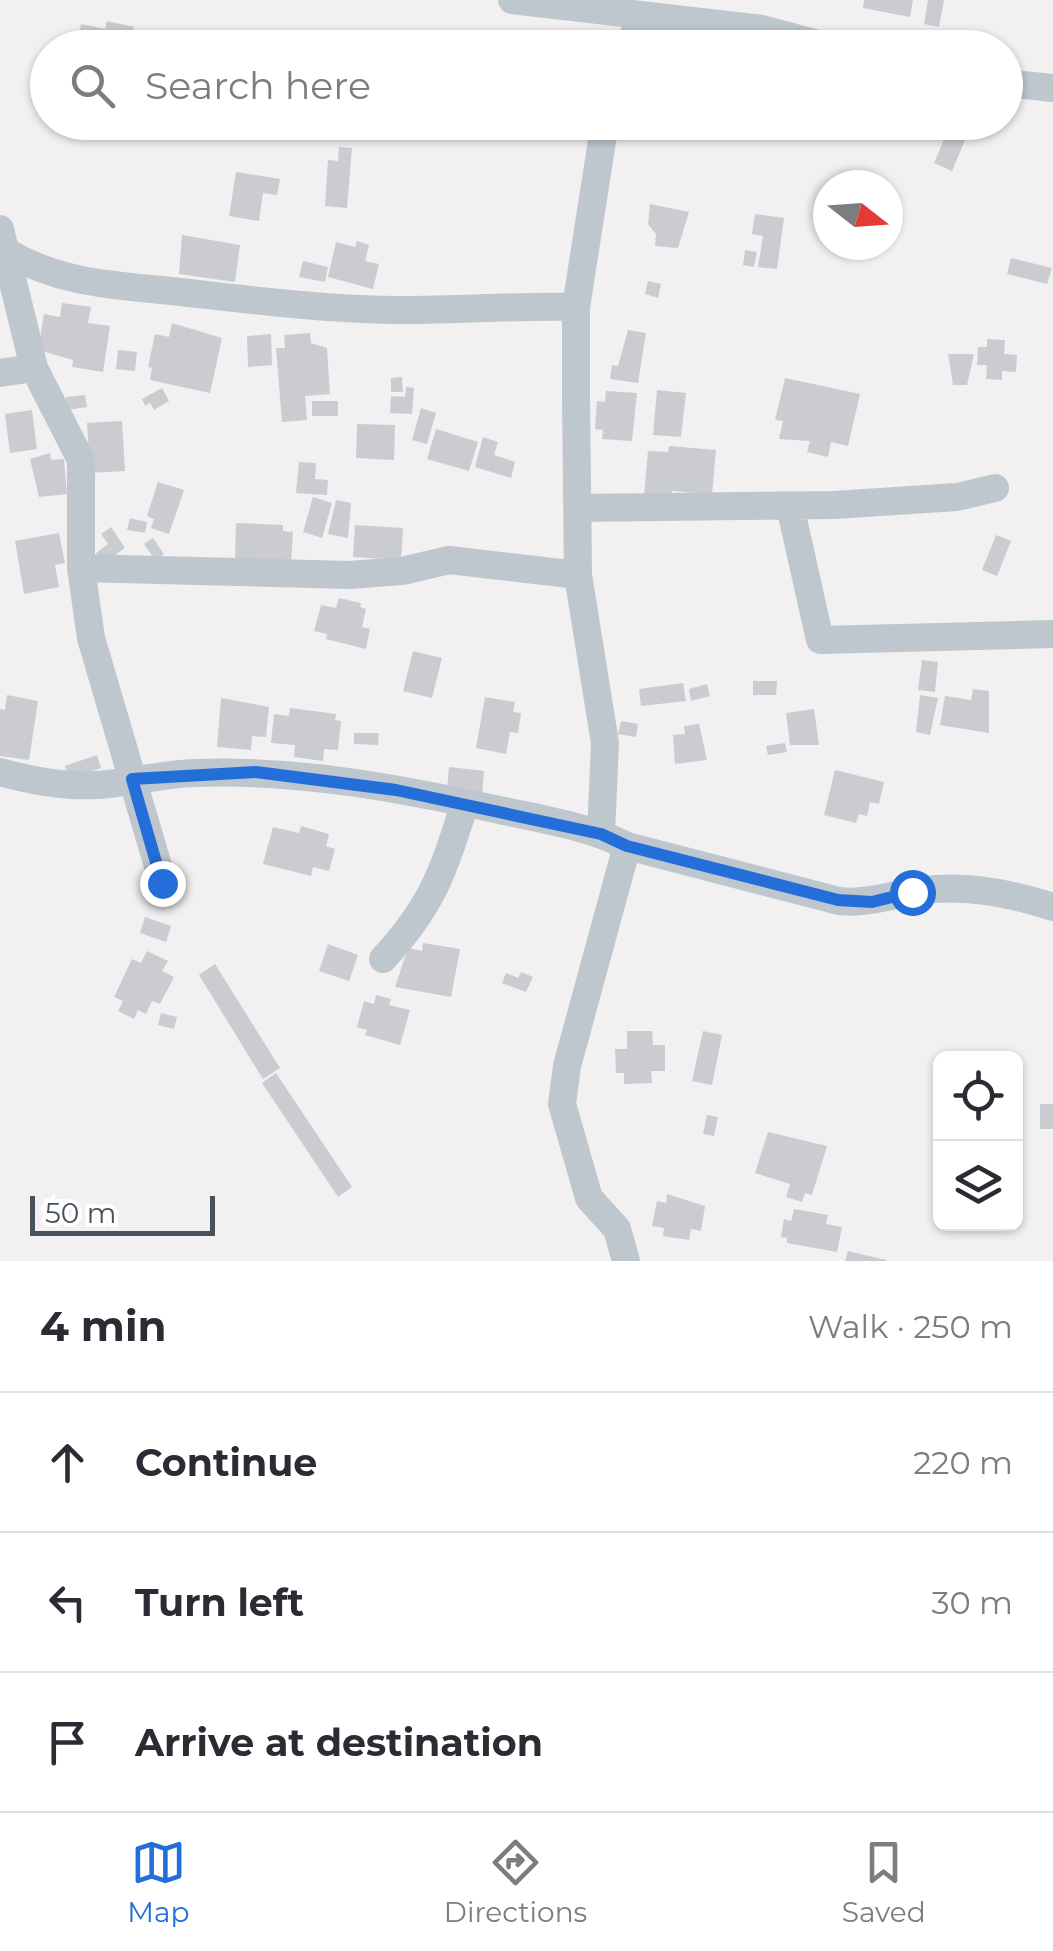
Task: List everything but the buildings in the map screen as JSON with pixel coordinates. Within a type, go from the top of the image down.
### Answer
[{"type":"street","points":[[512,0],[766,30]]},
{"type":"street","points":[[635,30],[642,14]]},
{"type":"street","points":[[1023,85],[1053,88]]},
{"type":"street","points":[[601,834],[605,742],[578,574],[576,307],[603,140]]},
{"type":"street","points":[[5,241],[36,270],[75,280],[396,310],[503,305],[576,307]]},
{"type":"street","points":[[5,241],[34,368],[81,460],[81,568],[91,638],[162,883]]},
{"type":"street","points":[[0,374],[34,368]]},
{"type":"street","points":[[578,508],[790,506],[957,497],[995,488]]},
{"type":"street","points":[[790,506],[818,639],[1053,634]]},
{"type":"street","points":[[81,568],[362,575],[449,560],[578,574]]},
{"type":"street","points":[[0,772],[45,783],[98,785],[132,779],[256,772],[465,803],[601,834],[627,846],[838,900],[872,902],[949,888],[987,891],[1053,907]]},
{"type":"street","points":[[383,959],[419,920],[436,891],[465,803]]},
{"type":"street","points":[[626,1261],[617,1229],[589,1198],[562,1104],[567,1066],[627,846]]},
{"type":"route","points":[[162,883],[132,779],[192,772],[256,772],[396,790],[518,814],[601,834],[627,846],[718,871],[838,900],[872,902],[912,892]]}]
